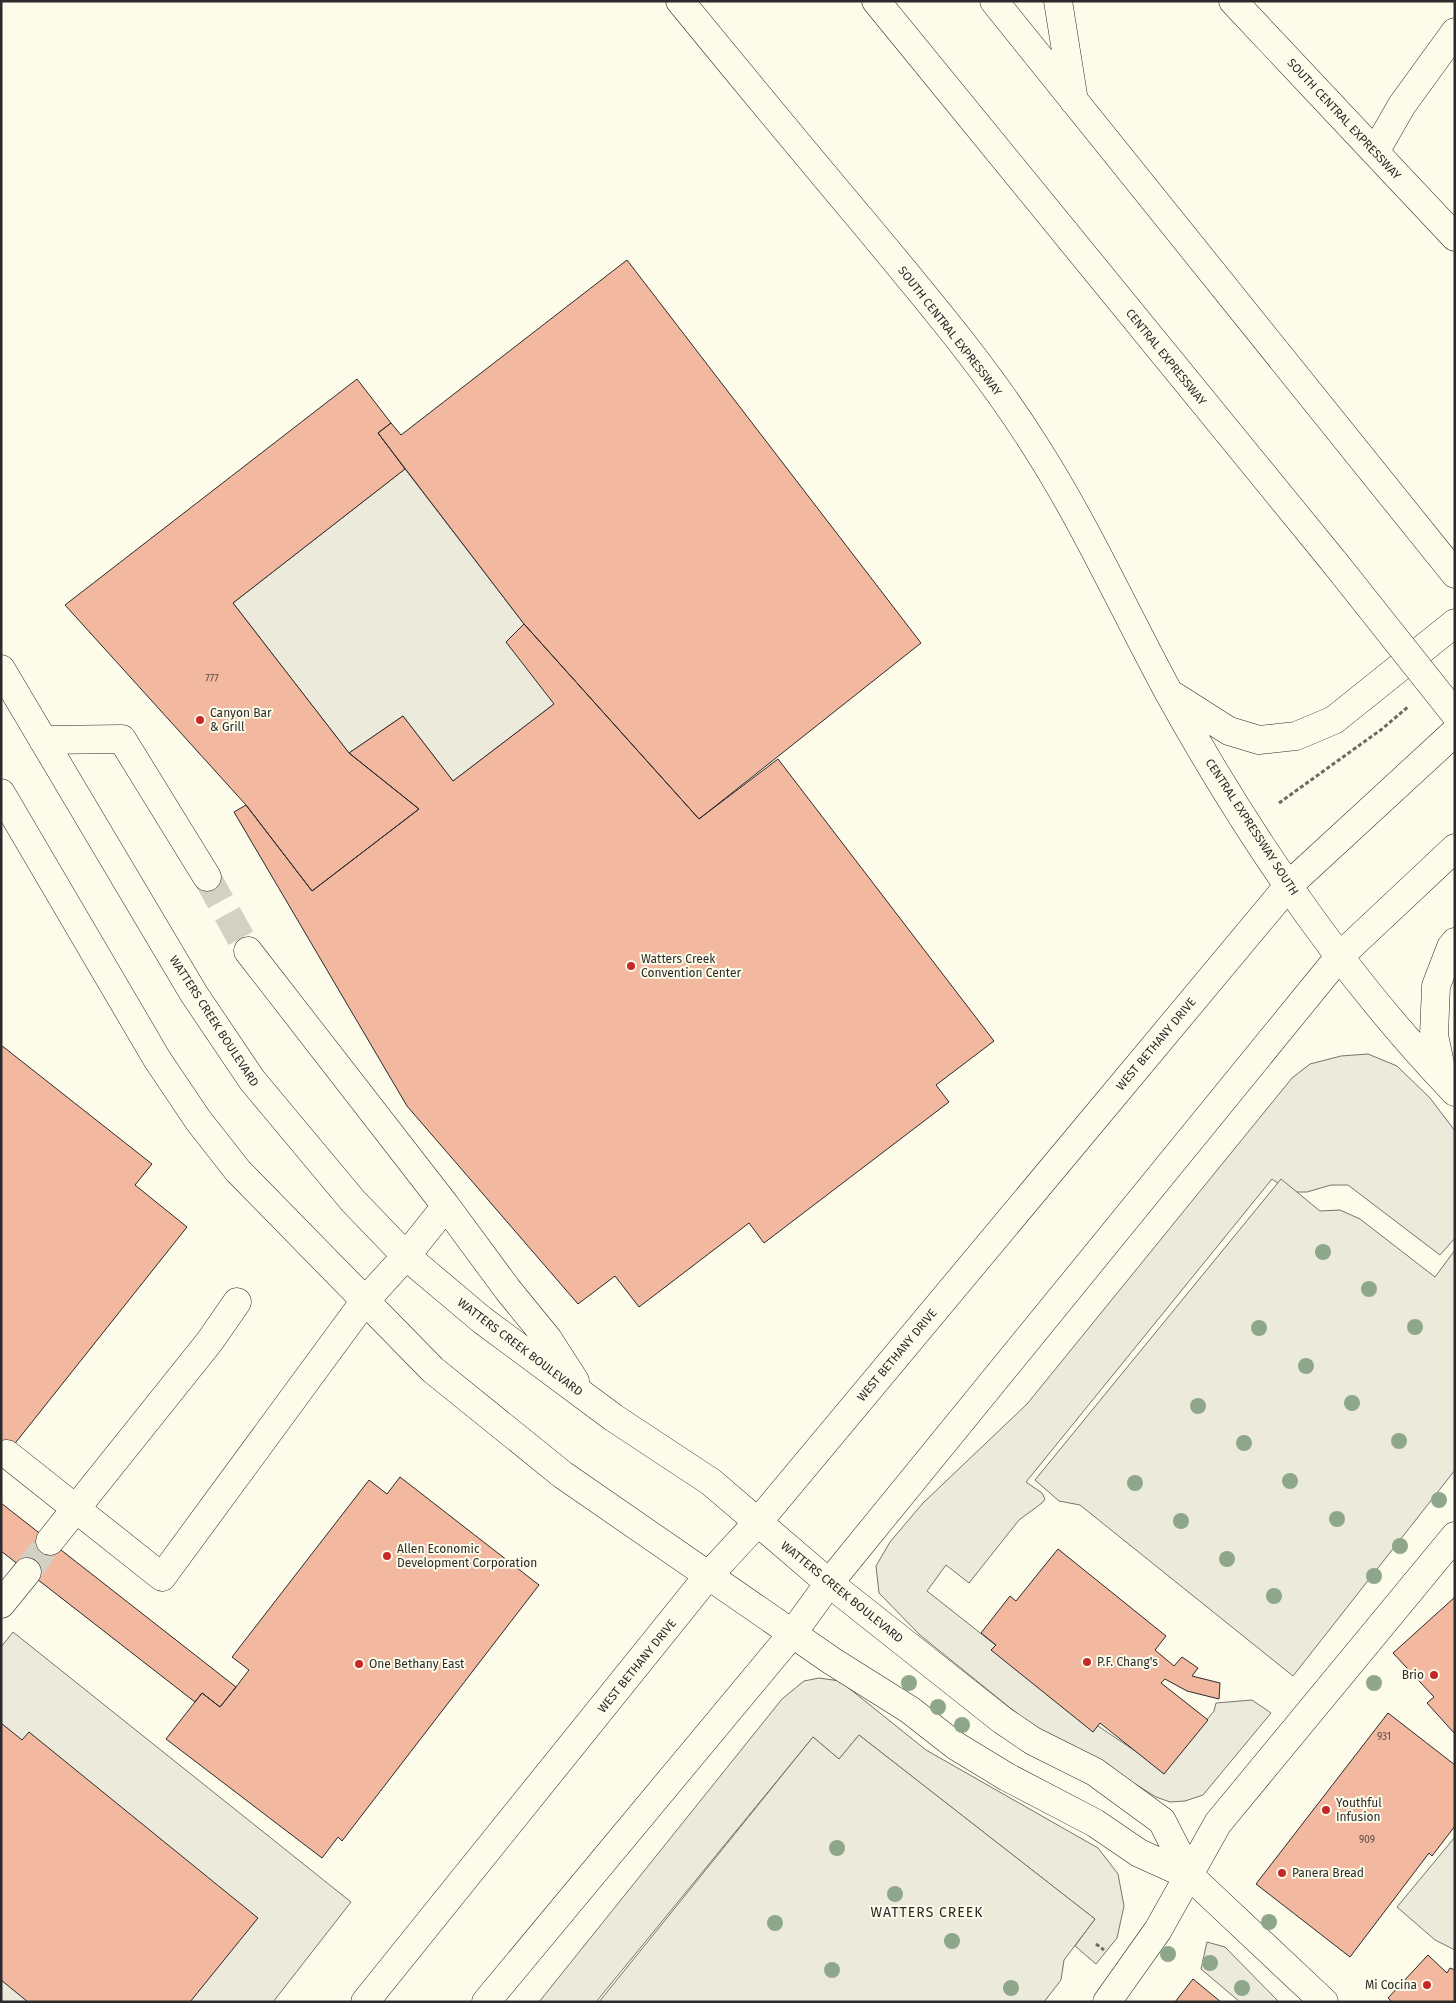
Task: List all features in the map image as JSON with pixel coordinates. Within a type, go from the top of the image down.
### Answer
[{"type":"main road","name":"SOUTH CENTRAL EXPRESSWAY","points":[[680,1],[926,298],[1034,444],[1082,527],[1170,694]]},
{"type":"main road","name":"CENTRAL EXPRESSWAY","points":[[876,1],[1455,714]]},
{"type":"main road","points":[[994,1],[1455,574]]},
{"type":"main road","points":[[1058,1],[1075,102]]},
{"type":"main road","name":"SOUTH CENTRAL EXPRESSWAY","points":[[1233,1],[1455,237]]},
{"type":"main road","points":[[1375,152],[1402,105],[1455,32]]},
{"type":"main road","points":[[1170,694],[1228,731],[1259,740],[1296,736],[1334,720],[1455,624]]},
{"type":"main road","name":"WATTERS CREEK BOULEVARD","points":[[1,669],[194,994],[252,1080],[353,1201],[406,1256],[482,1320],[584,1396],[711,1482],[830,1584],[1002,1720],[1033,1741],[1095,1772],[1162,1821],[1190,1876]]},
{"type":"main road","name":"CENTRAL EXPRESSWAY SOUTH","points":[[1170,694],[1210,762],[1289,885],[1339,957]]},
{"type":"main road","name":"WEST BETHANY DRIVE","points":[[365,2002],[708,1576],[758,1522],[1289,885],[1455,732]]},
{"type":"main road","points":[[43,740],[122,739],[207,876]]},
{"type":"main road","name":"WATTERS CREEK BOULEVARD","points":[[1,794],[157,1059],[198,1120],[238,1171],[364,1302],[433,1370],[564,1475],[792,1634],[910,1710],[956,1746],[1007,1777],[1095,1823],[1139,1853],[1190,1876],[1324,2002]]},
{"type":"main road","points":[[486,2002],[792,1634],[830,1584],[1339,957],[1455,848]]},
{"type":"main road","points":[[1449,1087],[1434,1035],[1436,986],[1450,947],[1455,942]]},
{"type":"main road","points":[[248,951],[446,1206],[508,1290],[548,1339],[584,1396]]},
{"type":"main road","points":[[1339,957],[1378,1006],[1449,1087]]},
{"type":"main road","points":[[7,1454],[162,1577],[364,1302],[406,1256],[446,1206]]},
{"type":"main road","points":[[50,1542],[210,1341],[237,1302]]},
{"type":"main road","points":[[1107,2002],[1158,1930],[1218,1823],[1455,1536]]},
{"type":"main road","points":[[1,1604],[27,1572]]},
{"type":"shaded area","points":[[405,469],[524,624],[554,704],[453,781],[403,716],[349,753],[233,603]]},
{"type":"shaded area","points":[[1368,1054],[1397,1066],[1430,1098],[1455,1131],[1455,1238],[1440,1255],[1348,1185],[1331,1185],[1307,1192],[1290,1192],[1272,1179],[1026,1482],[1042,1493],[1045,1499],[1042,1503],[1019,1520],[969,1583],[946,1565],[927,1591],[1098,1726],[1165,1771],[1214,1711],[1216,1703],[1252,1700],[1271,1713],[1203,1795],[1185,1801],[1170,1802],[1156,1797],[1074,1746],[1030,1724],[920,1635],[879,1593],[876,1566],[890,1542],[923,1503],[1027,1404],[1292,1078],[1310,1064],[1341,1056]]},
{"type":"shaded area","points":[[1281,1179],[1320,1211],[1340,1210],[1360,1219],[1435,1277],[1455,1250],[1455,1470],[1293,1676],[1080,1505],[1059,1501],[1035,1480]]},
{"type":"shaded area","points":[[13,1632],[351,1902],[273,2002],[1,2002],[1,1647]]},
{"type":"shaded area","points":[[819,1678],[840,1681],[926,1750],[1098,1848],[1118,1874],[1124,1906],[1117,1938],[1096,1964],[1075,1946],[1095,1919],[859,1735],[839,1759],[813,1737],[596,2002],[539,2002],[782,1699],[804,1681]]},
{"type":"shaded area","points":[[859,1735],[1095,1919],[1064,1960],[1061,1980],[1044,2002],[599,2002],[813,1737],[839,1759]]},
{"type":"shaded area","points":[[1455,1837],[1455,1950],[1435,1940],[1397,1907]]},
{"type":"shaded area","points":[[1207,1942],[1225,1947],[1279,2002],[1240,2002],[1201,1969]]},
{"type":"building","points":[[627,260],[921,643],[699,819],[524,624],[378,433],[391,423],[401,435]]},
{"type":"building","points":[[357,379],[391,423],[378,433],[405,469],[233,603],[349,753],[419,809],[312,891],[246,805],[65,605]]},
{"type":"building","name":"Watters Creek Convention Center","points":[[524,624],[699,819],[778,759],[994,1041],[936,1085],[949,1102],[764,1243],[749,1223],[639,1307],[615,1276],[578,1304],[407,1106],[234,812],[246,805],[312,891],[419,809],[349,753],[403,716],[453,781],[554,704],[506,642]]},
{"type":"building","points":[[1,1045],[152,1164],[135,1185],[187,1227],[1,1461]]},
{"type":"building","name":"One Bethany East","points":[[400,1477],[539,1585],[342,1841],[338,1837],[322,1858],[166,1739],[202,1693],[220,1707],[236,1687],[249,1670],[232,1657],[369,1480],[387,1494]]},
{"type":"building","points":[[1,1503],[236,1687],[220,1707],[202,1693],[195,1702],[1,1551]]},
{"type":"building","name":"P.F. Chang's","points":[[1058,1549],[1166,1636],[1155,1650],[1174,1666],[1182,1657],[1198,1668],[1192,1676],[1220,1683],[1219,1699],[1187,1691],[1165,1679],[1161,1683],[1208,1720],[1164,1774],[1100,1723],[1093,1732],[991,1650],[996,1645],[981,1633],[1010,1596],[1016,1601]]},
{"type":"building","name":"Brio","points":[[1455,1597],[1455,1734],[1427,1703],[1434,1697],[1393,1653]]},
{"type":"building","points":[[1388,1713],[1455,1765],[1455,1826],[1432,1856],[1429,1853],[1350,1957],[1256,1884]]},
{"type":"building","points":[[1,1723],[22,1740],[29,1732],[258,1918],[190,2002],[28,2002],[1,1980]]},
{"type":"building","name":"Mi Cocina","points":[[1428,1955],[1447,1973],[1450,1968],[1455,1970],[1455,2002],[1392,2002],[1388,1998]]},
{"type":"building","points":[[1193,1979],[1221,2002],[1175,2002]]},
{"type":"tunnel","points":[[207,877],[248,951]]},
{"type":"tunnel","points":[[27,1572],[50,1541]]},
{"type":"place","name":"Canyon Bar & Grill","points":[[200,720]]},
{"type":"place","name":"Watters Creek Convention Center","points":[[631,966]]},
{"type":"place","name":"Allen Economic Development Corporation","points":[[387,1556]]},
{"type":"place","name":"P.F. Chang's","points":[[1087,1662]]},
{"type":"place","name":"One Bethany East","points":[[359,1664]]},
{"type":"place","name":"Brio","points":[[1434,1675]]},
{"type":"place","name":"Youthful Infusion","points":[[1326,1810]]},
{"type":"place","name":"Panera Bread","points":[[1282,1873]]},
{"type":"place","name":"Mi Cocina","points":[[1427,1985]]},
{"type":"district","name":"WATTERS CREEK","points":[[927,1912]]}]
